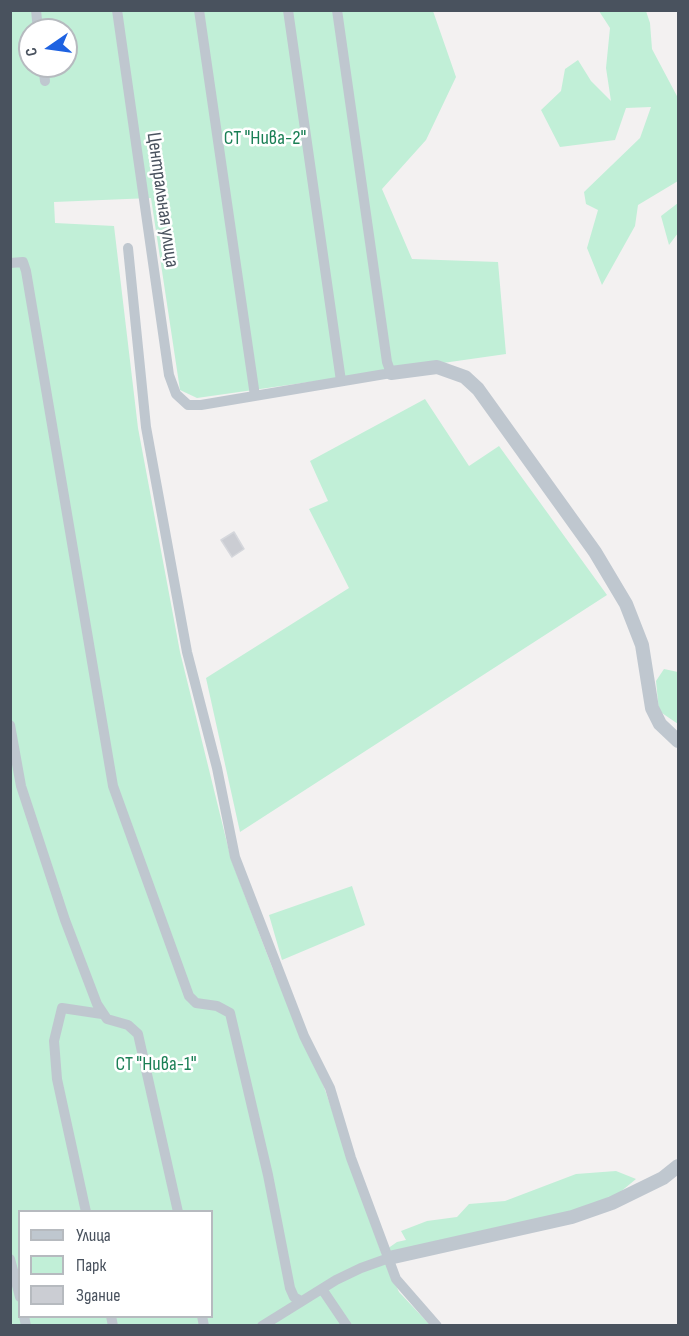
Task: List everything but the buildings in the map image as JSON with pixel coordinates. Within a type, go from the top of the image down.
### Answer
[{"type":"street","name":"Центральная улица","points":[[117,10],[161,321],[170,375],[176,394],[188,405],[255,396]]},
{"type":"street","points":[[199,10],[255,396],[437,367],[465,377],[478,389],[590,546],[626,604],[642,645],[652,708],[660,724],[678,741]]},
{"type":"street","points":[[288,10],[341,381]]},
{"type":"street","points":[[337,10],[387,362],[391,373]]},
{"type":"street","points":[[128,248],[146,427],[187,652],[217,768],[236,858],[304,1036],[330,1088],[351,1158],[389,1258],[402,1287],[437,1326]]},
{"type":"street","points":[[10,263],[23,262],[26,271],[113,786],[189,996],[196,1003],[217,1006],[230,1013],[268,1175],[290,1288],[294,1297],[301,1301]]},
{"type":"street","points":[[10,725],[21,786],[65,920],[102,1014]]},
{"type":"street","points":[[86,1210],[57,1079],[54,1041],[62,1008],[102,1014],[111,1021],[135,1029],[138,1034],[178,1210]]},
{"type":"street","points":[[262,1326],[301,1301],[361,1268],[389,1258],[572,1217],[612,1203],[663,1178],[678,1166]]},
{"type":"street","points":[[10,1260],[18,1290]]},
{"type":"street","points":[[322,1289],[347,1326]]},
{"type":"green space","name":"СТ \"Нива-1\"","points":[[10,11],[433,11],[456,77],[426,140],[382,189],[412,259],[498,262],[506,354],[197,398],[180,390],[151,198],[54,202],[55,223],[114,226],[138,428],[180,652],[231,859],[272,967],[324,1087],[382,1255],[399,1292],[430,1325],[11,1325]]},
{"type":"green space","points":[[599,11],[646,11],[650,23],[652,49],[678,98],[678,181],[638,205],[635,226],[602,285],[587,248],[598,210],[586,204],[584,192],[640,138],[651,107],[626,108],[615,140],[560,147],[541,110],[561,91],[565,69],[578,60],[591,81],[611,101],[606,68],[610,28]]},
{"type":"green space","points":[[678,203],[678,233],[669,245],[661,216]]},
{"type":"green space","points":[[425,399],[469,466],[499,446],[607,595],[240,832],[206,678],[349,588],[309,509],[328,501],[310,461]]},
{"type":"green space","points":[[664,669],[678,672],[678,724],[659,711],[656,681]]},
{"type":"green space","points":[[352,886],[365,925],[282,960],[269,915]]},
{"type":"green space","points":[[616,1171],[636,1179],[613,1198],[572,1213],[391,1253],[387,1249],[397,1242],[406,1240],[401,1231],[427,1221],[457,1217],[469,1204],[505,1201],[576,1174]]},
{"type":"park label","name":"СТ \"Нива-2\"","points":[[265,139]]}]
